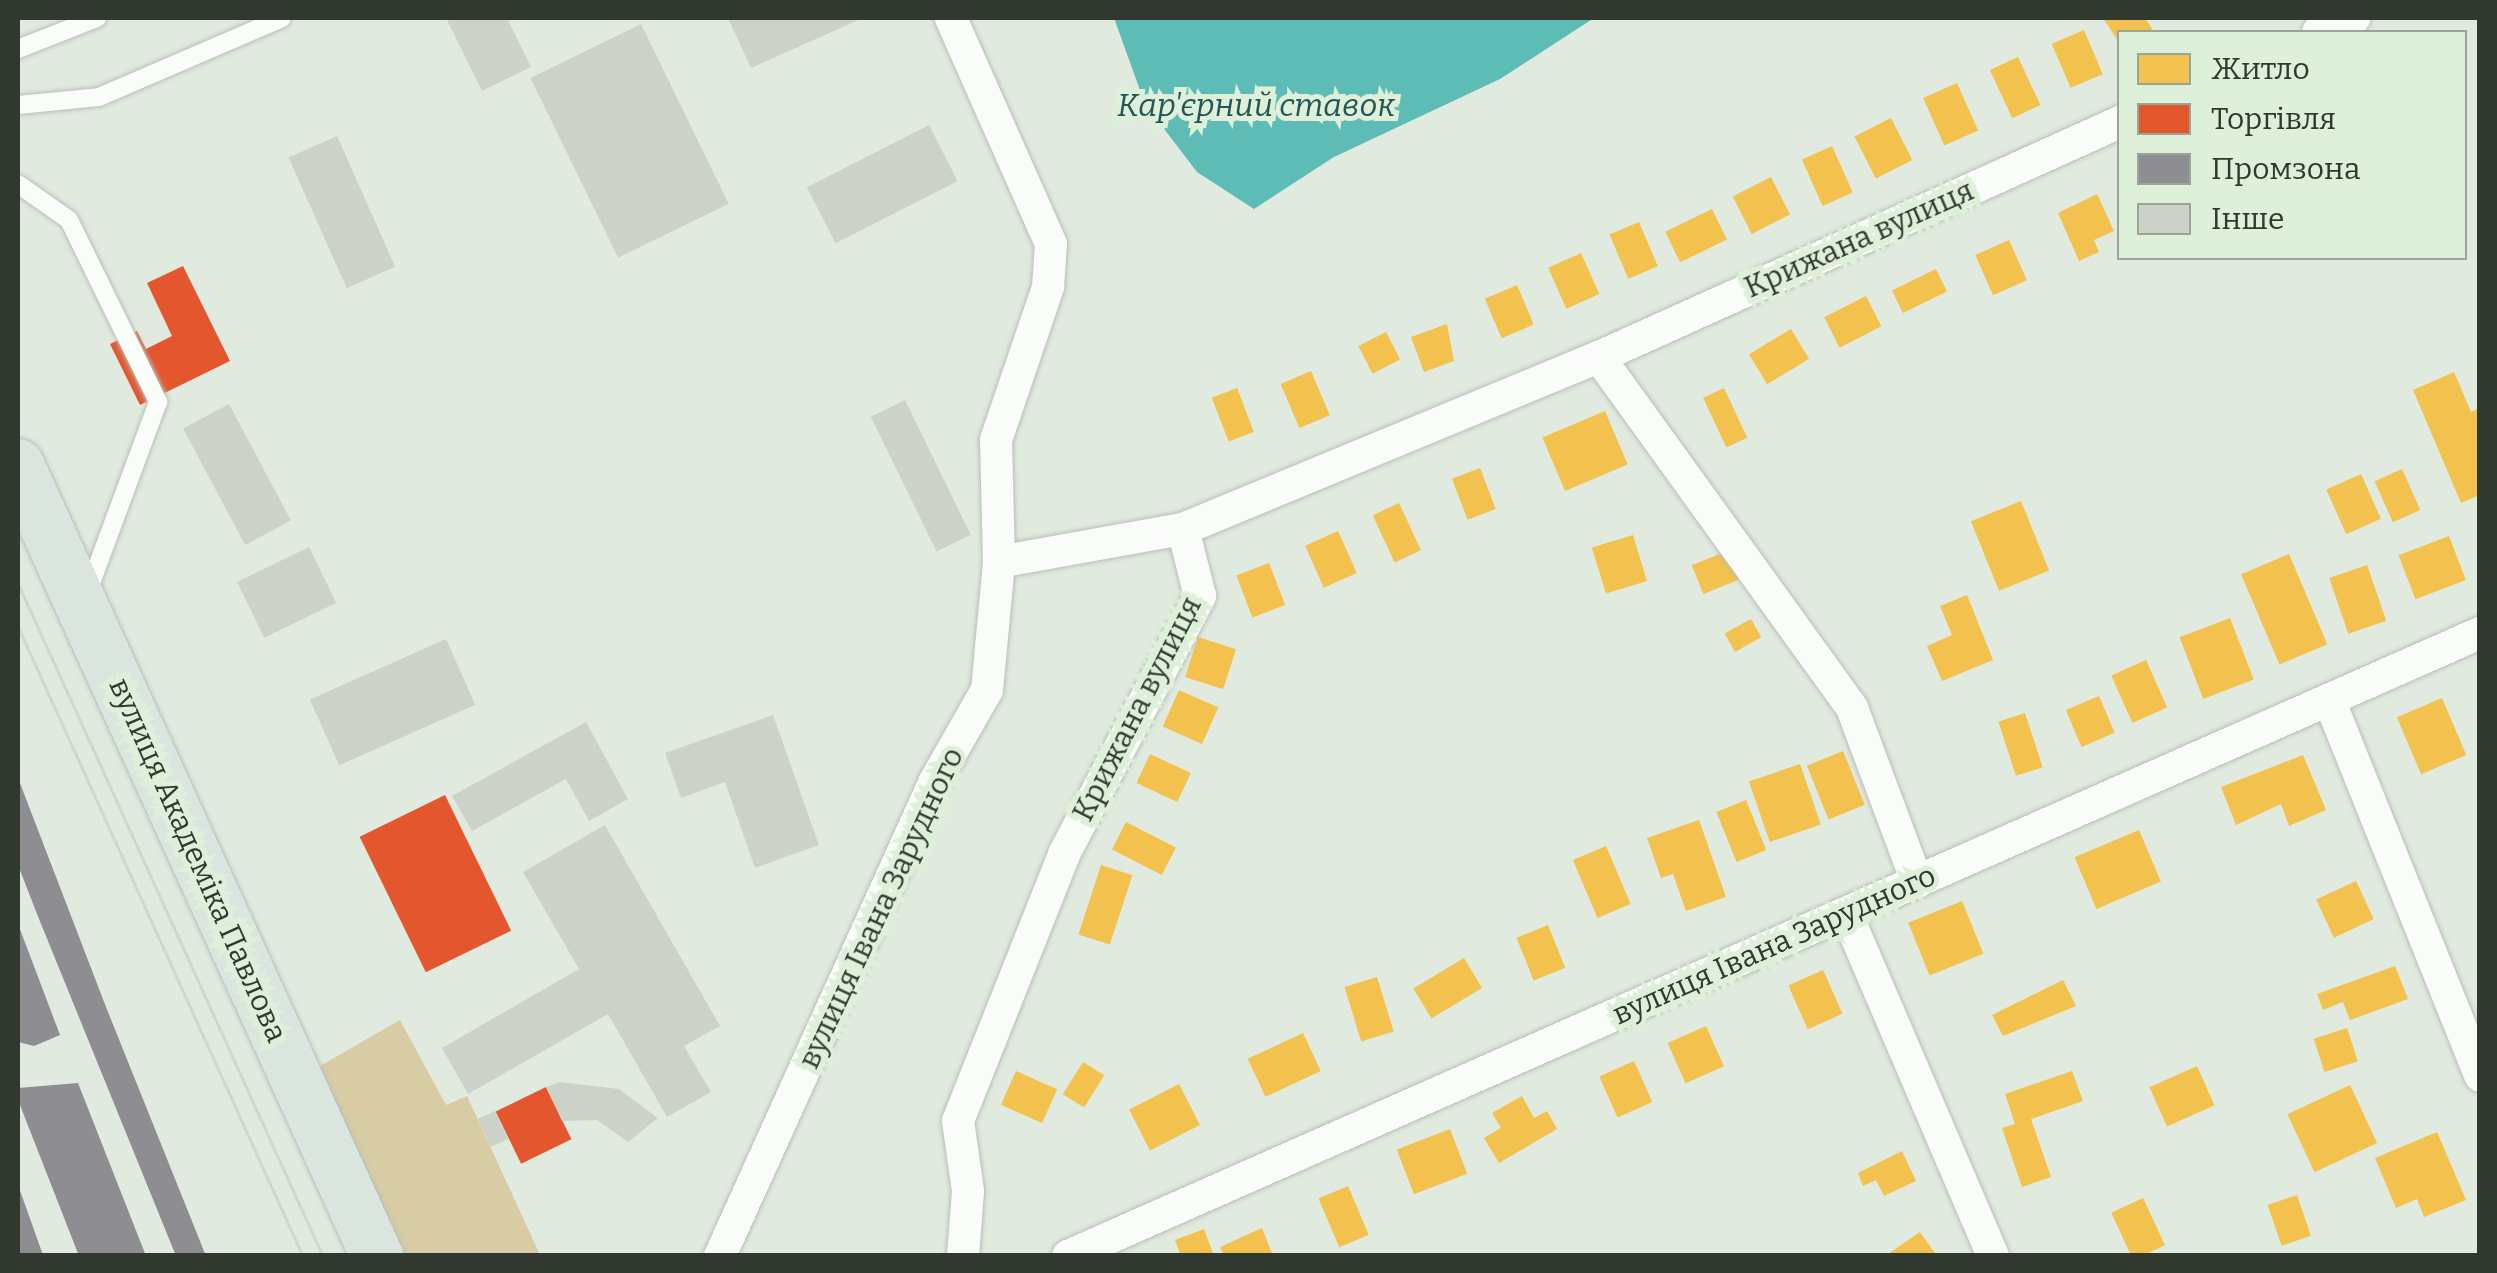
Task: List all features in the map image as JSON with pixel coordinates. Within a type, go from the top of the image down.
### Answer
[{"type":"main road","name":"вулиця Академіка Павлова","points":[[18,466],[377,1256]]},
{"type":"street","name":"вулиця Івана Зарудного","points":[[732,1252],[935,781],[987,690],[998,562],[996,440],[1048,287],[1051,244],[951,18]]},
{"type":"street","name":"Крижана вулиця","points":[[964,1256],[968,1191],[956,1141],[958,1121],[1064,854],[1200,596],[1184,530],[1598,356],[2117,123]]},
{"type":"street","points":[[1598,356],[1852,708],[1917,882]]},
{"type":"street","points":[[998,562],[1184,530]]},
{"type":"street","name":"вулиця Івана Зарудного","points":[[1068,1256],[2480,633]]},
{"type":"street","points":[[2330,702],[2480,1076]]},
{"type":"street","points":[[1846,912],[1993,1256]]},
{"type":"lane","points":[[18,48],[97,18]]},
{"type":"lane","points":[[18,106],[100,96],[282,18]]},
{"type":"lane","points":[[18,184],[69,220],[158,402],[84,605]]},
{"type":"shaded area","points":[[400,1020],[446,1105],[467,1096],[540,1255],[403,1255],[320,1066]]},
{"type":"water","name":"Кар'єрний ставок","points":[[1114,18],[1594,18],[1500,79],[1334,157],[1254,209],[1197,172],[1145,104]]},
{"type":"building: Житло","points":[[2103,18],[2145,18],[2153,30],[2117,30],[2117,39]]},
{"type":"building: Житло","points":[[2084,30],[2103,74],[2071,88],[2052,44]]},
{"type":"building: Житло","points":[[2018,57],[2040,105],[2012,118],[1990,70]]},
{"type":"building: Житло","points":[[1957,83],[1978,131],[1944,146],[1923,98]]},
{"type":"building: Житло","points":[[1891,118],[1912,160],[1876,178],[1854,137]]},
{"type":"building: Житло","points":[[1832,146],[1853,193],[1823,206],[1802,159]]},
{"type":"building: Житло","points":[[1771,177],[1790,214],[1752,234],[1733,197]]},
{"type":"building: Житло","points":[[2097,194],[2114,231],[2094,240],[2099,252],[2079,261],[2058,213]]},
{"type":"building: Житло","points":[[1712,209],[1727,240],[1680,262],[1665,232]]},
{"type":"building: Житло","points":[[1639,222],[1658,266],[1628,279],[1610,235]]},
{"type":"building: Житло","points":[[2009,240],[2027,280],[1993,295],[1975,255]]},
{"type":"building: Житло","points":[[1581,253],[1599,294],[1566,309],[1548,268]]},
{"type":"building: Житло","points":[[1936,269],[1947,291],[1903,313],[1892,290]]},
{"type":"building: Житло","points":[[1517,285],[1534,325],[1502,338],[1485,299]]},
{"type":"building: Житло","points":[[1866,296],[1881,326],[1840,348],[1824,317]]},
{"type":"building: Житло","points":[[1447,324],[1454,361],[1424,372],[1411,337]]},
{"type":"building: Житло","points":[[1791,329],[1809,359],[1767,384],[1749,354]]},
{"type":"building: Житло","points":[[1386,332],[1400,360],[1372,374],[1358,346]]},
{"type":"building: Житло","points":[[1311,371],[1330,415],[1299,428],[1281,384]]},
{"type":"building: Житло","points":[[2454,372],[2471,412],[2480,408],[2480,495],[2461,503],[2413,390]]},
{"type":"building: Житло","points":[[1237,388],[1254,432],[1229,442],[1212,398]]},
{"type":"building: Житло","points":[[1724,388],[1747,438],[1726,448],[1703,398]]},
{"type":"building: Житло","points":[[1605,411],[1628,464],[1565,491],[1542,438]]},
{"type":"building: Житло","points":[[1480,468],[1496,509],[1468,520],[1452,479]]},
{"type":"building: Житло","points":[[2402,469],[2420,510],[2393,522],[2375,481]]},
{"type":"building: Житло","points":[[2361,474],[2381,519],[2346,534],[2326,489]]},
{"type":"building: Житло","points":[[2021,501],[2049,571],[1999,591],[1971,521]]},
{"type":"building: Житло","points":[[1399,503],[1421,550],[1395,562],[1373,515]]},
{"type":"building: Житло","points":[[1338,531],[1357,573],[1324,588],[1305,546]]},
{"type":"building: Житло","points":[[1633,535],[1647,581],[1606,593],[1592,548]]},
{"type":"building: Житло","points":[[2449,536],[2466,580],[2415,599],[2399,555]]},
{"type":"building: Житло","points":[[1727,551],[1739,580],[1703,594],[1692,565]]},
{"type":"building: Житло","points":[[2289,554],[2327,644],[2279,665],[2241,574]]},
{"type":"building: Житло","points":[[1269,563],[1285,605],[1252,618],[1236,576]]},
{"type":"building: Житло","points":[[2367,565],[2386,621],[2348,634],[2329,578]]},
{"type":"building: Житло","points":[[1967,595],[1993,660],[1942,681],[1927,646],[1952,635],[1940,606]]},
{"type":"building: Житло","points":[[2230,618],[2254,680],[2203,699],[2180,637]]},
{"type":"building: Житло","points":[[1751,619],[1761,637],[1735,652],[1725,634]]},
{"type":"building: Житло","points":[[1198,637],[1236,649],[1223,689],[1185,677]]},
{"type":"building: Житло","points":[[2146,660],[2167,708],[2132,723],[2111,675]]},
{"type":"building: Житло","points":[[1179,690],[1218,707],[1202,744],[1163,727]]},
{"type":"building: Житло","points":[[2099,696],[2115,733],[2081,747],[2066,710]]},
{"type":"building: Житло","points":[[2442,698],[2466,755],[2421,774],[2397,717]]},
{"type":"building: Житло","points":[[2025,713],[2043,767],[2016,776],[1998,722]]},
{"type":"building: Житло","points":[[1843,751],[1865,805],[1829,819],[1807,766]]},
{"type":"building: Житло","points":[[1150,754],[1191,773],[1177,802],[1136,783]]},
{"type":"building: Житло","points":[[2303,755],[2326,810],[2289,826],[2281,804],[2236,825],[2221,787]]},
{"type":"building: Житло","points":[[1800,764],[1821,825],[1770,842],[1749,782]]},
{"type":"building: Житло","points":[[1746,800],[1766,850],[1737,862],[1716,812]]},
{"type":"building: Житло","points":[[1699,820],[1726,897],[1686,911],[1673,874],[1661,878],[1647,838]]},
{"type":"building: Житло","points":[[1126,822],[1176,847],[1162,875],[1112,850]]},
{"type":"building: Житло","points":[[2139,830],[2161,882],[2096,909],[2075,857]]},
{"type":"building: Житло","points":[[1606,846],[1631,904],[1597,918],[1573,860]]},
{"type":"building: Житло","points":[[1101,865],[1132,875],[1110,945],[1078,934]]},
{"type":"building: Житло","points":[[2356,881],[2374,919],[2334,938],[2316,900]]},
{"type":"building: Житло","points":[[1962,901],[1983,954],[1930,976],[1908,923]]},
{"type":"building: Житло","points":[[1548,925],[1565,968],[1534,980],[1516,938]]},
{"type":"building: Житло","points":[[1464,958],[1482,988],[1431,1018],[1413,988]]},
{"type":"building: Житло","points":[[2395,966],[2408,999],[2350,1020],[2343,1002],[2323,1010],[2317,994]]},
{"type":"building: Житло","points":[[1823,970],[1843,1014],[1808,1029],[1788,985]]},
{"type":"building: Житло","points":[[1377,977],[1394,1032],[1361,1041],[1344,987]]},
{"type":"building: Житло","points":[[2063,980],[2076,1006],[2003,1036],[1992,1015]]},
{"type":"building: Житло","points":[[1706,1026],[1724,1066],[1686,1083],[1668,1043]]},
{"type":"building: Житло","points":[[2347,1028],[2358,1061],[2325,1072],[2314,1039]]},
{"type":"building: Житло","points":[[1303,1033],[1321,1071],[1265,1097],[1248,1059]]},
{"type":"building: Житло","points":[[1634,1061],[1652,1102],[1618,1118],[1599,1076]]},
{"type":"building: Житло","points":[[1083,1062],[1104,1075],[1084,1107],[1063,1094]]},
{"type":"building: Житло","points":[[2197,1066],[2214,1105],[2167,1126],[2149,1087]]},
{"type":"building: Житло","points":[[1016,1071],[1057,1089],[1042,1123],[1001,1105]]},
{"type":"building: Житло","points":[[2072,1071],[2083,1101],[2031,1119],[2051,1177],[2022,1187],[2002,1128],[2015,1124],[2005,1094]]},
{"type":"building: Житло","points":[[1179,1084],[1200,1125],[1150,1150],[1129,1109]]},
{"type":"building: Житло","points":[[2350,1085],[2377,1143],[2315,1172],[2287,1114]]},
{"type":"building: Житло","points":[[1522,1096],[1534,1118],[1547,1111],[1557,1129],[1499,1163],[1484,1138],[1501,1128],[1492,1113]]},
{"type":"building: Житло","points":[[1450,1129],[1467,1174],[1414,1194],[1397,1149]]},
{"type":"building: Житло","points":[[2437,1132],[2466,1200],[2424,1217],[2417,1199],[2396,1208],[2375,1158]]},
{"type":"building: Житло","points":[[1902,1151],[1916,1181],[1884,1196],[1876,1180],[1863,1186],[1858,1173]]},
{"type":"building: Житло","points":[[1348,1186],[1369,1235],[1339,1247],[1319,1199]]},
{"type":"building: Житло","points":[[2297,1195],[2311,1236],[2282,1246],[2268,1205]]},
{"type":"building: Житло","points":[[2143,1198],[2165,1245],[2142,1256],[2131,1256],[2111,1213]]},
{"type":"building: Житло","points":[[1262,1228],[1273,1256],[1224,1256],[1220,1247]]},
{"type":"building: Житло","points":[[1204,1229],[1214,1256],[1181,1256],[1175,1240]]},
{"type":"building: Житло","points":[[1920,1232],[1937,1256],[1885,1256]]},
{"type":"building: Торгівля","points":[[183,266],[230,361],[140,405],[110,344],[137,331],[146,349],[172,336],[147,283]]},
{"type":"building: Торгівля","points":[[445,795],[511,931],[426,972],[360,837]]},
{"type":"building: Торгівля","points":[[546,1087],[571,1139],[521,1164],[496,1112]]},
{"type":"building: Промзона","points":[[18,778],[206,1256],[176,1256],[37,914],[18,865]]},
{"type":"building: Промзона","points":[[18,924],[60,1035],[34,1046],[18,1042]]},
{"type":"building: Промзона","points":[[78,1083],[146,1256],[79,1256],[18,1100],[18,1088]]},
{"type":"building: Промзона","points":[[18,1185],[43,1255],[18,1256]]},
{"type":"building: Інше","points":[[446,18],[507,18],[531,67],[482,91]]},
{"type":"building: Інше","points":[[728,18],[863,18],[751,68]]},
{"type":"building: Інше","points":[[641,24],[729,204],[618,258],[530,78]]},
{"type":"building: Інше","points":[[929,125],[958,181],[836,243],[807,187]]},
{"type":"building: Інше","points":[[337,136],[395,267],[347,288],[289,158]]},
{"type":"building: Інше","points":[[905,400],[971,535],[937,551],[871,417]]},
{"type":"building: Інше","points":[[229,404],[291,521],[245,545],[183,428]]},
{"type":"building: Інше","points":[[309,547],[336,603],[264,638],[237,582]]},
{"type":"building: Інше","points":[[446,639],[475,705],[339,765],[310,700]]},
{"type":"building: Інше","points":[[773,715],[819,845],[755,868],[725,782],[681,798],[665,753]]},
{"type":"building: Інше","points":[[586,722],[628,799],[589,821],[566,779],[472,831],[452,796]]},
{"type":"building: Інше","points":[[605,825],[720,1026],[684,1046],[711,1092],[667,1117],[608,1014],[468,1094],[442,1048],[579,969],[523,872]]},
{"type":"building: Інше","points":[[560,1082],[619,1089],[658,1118],[628,1142],[597,1120],[562,1121],[546,1087]]},
{"type":"building: Інше","points":[[495,1111],[508,1139],[491,1147],[478,1119]]},
{"type":"tram line","points":[[18,583],[323,1256]]},
{"type":"tram line","points":[[18,626],[303,1256]]}]
